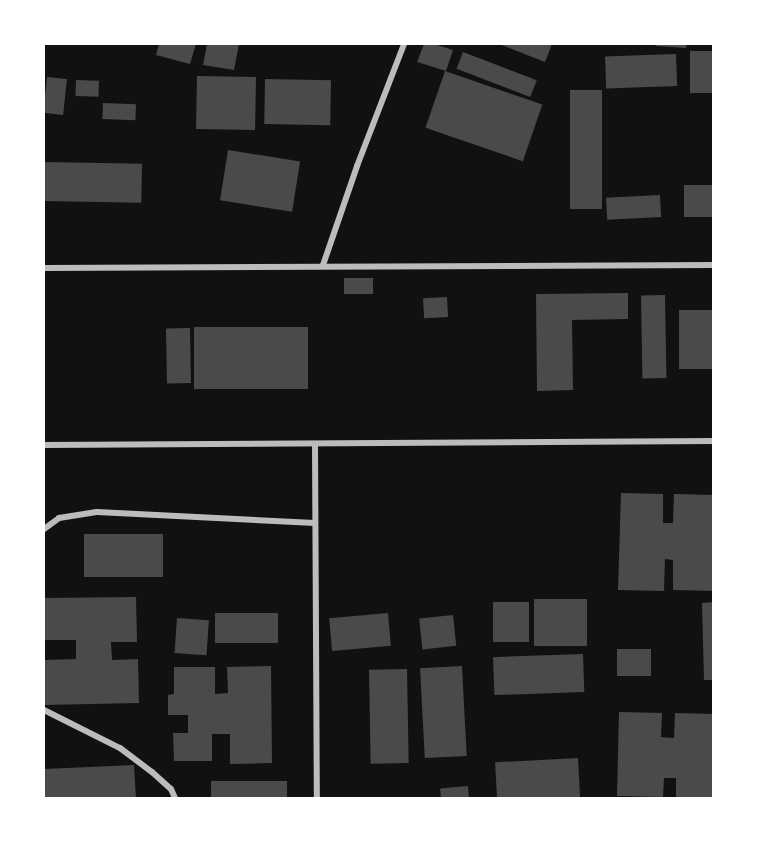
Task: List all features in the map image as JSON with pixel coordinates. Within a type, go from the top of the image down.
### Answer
[{"type":"street","points":[[323,265],[357,166],[404,44]]},
{"type":"street","points":[[44,268],[226,269],[323,265],[714,265]]},
{"type":"street","points":[[44,445],[714,441]]},
{"type":"street","points":[[315,445],[317,798]]},
{"type":"street","points":[[44,529],[59,518],[97,512],[315,523]]},
{"type":"street","points":[[44,710],[120,748],[165,783],[175,798]]},
{"type":"building","points":[[159,44],[196,44],[190,64],[156,55]]},
{"type":"building","points":[[207,44],[239,44],[234,70],[203,65]]},
{"type":"building","points":[[424,44],[434,44],[453,50],[446,71],[417,62]]},
{"type":"building","points":[[499,44],[552,44],[545,62]]},
{"type":"building","points":[[656,44],[687,44],[686,48],[656,46]]},
{"type":"building","points":[[690,51],[714,51],[714,93],[690,93]]},
{"type":"building","points":[[463,52],[537,80],[530,97],[457,69]]},
{"type":"building","points":[[676,54],[677,86],[606,88],[605,56]]},
{"type":"building","points":[[445,71],[542,105],[523,161],[425,128]]},
{"type":"building","points":[[197,76],[256,77],[255,130],[196,129]]},
{"type":"building","points":[[47,77],[67,79],[63,115],[44,113]]},
{"type":"building","points":[[265,79],[331,80],[330,125],[264,124]]},
{"type":"building","points":[[76,80],[99,81],[98,97],[75,96]]},
{"type":"building","points":[[570,90],[602,90],[602,209],[570,209]]},
{"type":"building","points":[[103,103],[136,104],[135,120],[102,119]]},
{"type":"building","points":[[228,150],[300,161],[292,212],[220,200]]},
{"type":"building","points":[[44,162],[142,164],[141,203],[44,201]]},
{"type":"building","points":[[684,185],[714,185],[714,217],[684,217]]},
{"type":"building","points":[[660,195],[661,217],[607,220],[606,198]]},
{"type":"building","points":[[344,278],[373,278],[373,294],[344,294]]},
{"type":"building","points":[[628,293],[628,319],[572,320],[573,390],[537,391],[536,294]]},
{"type":"building","points":[[641,295],[665,295],[666,378],[642,378]]},
{"type":"building","points":[[447,297],[448,317],[424,318],[423,298]]},
{"type":"building","points":[[679,310],[714,310],[714,369],[679,369]]},
{"type":"building","points":[[194,327],[308,327],[308,389],[194,389]]},
{"type":"building","points":[[166,328],[190,328],[191,383],[167,383]]},
{"type":"building","points":[[621,493],[663,494],[663,523],[673,523],[674,494],[714,495],[714,591],[673,590],[673,560],[665,559],[664,591],[618,590]]},
{"type":"building","points":[[84,534],[163,534],[163,577],[84,577]]},
{"type":"building","points":[[136,597],[137,642],[111,642],[112,660],[138,659],[139,703],[44,705],[44,660],[76,659],[76,640],[44,640],[44,598]]},
{"type":"building","points":[[534,599],[587,599],[587,646],[534,646]]},
{"type":"building","points":[[493,602],[529,602],[529,642],[493,642]]},
{"type":"building","points":[[714,602],[714,680],[704,680],[702,603]]},
{"type":"building","points":[[215,613],[278,613],[278,643],[215,643]]},
{"type":"building","points":[[388,613],[391,646],[332,651],[329,618]]},
{"type":"building","points":[[453,615],[456,646],[422,649],[419,619]]},
{"type":"building","points":[[177,618],[209,620],[206,655],[175,653]]},
{"type":"building","points":[[617,649],[651,649],[651,676],[617,676]]},
{"type":"building","points":[[583,654],[584,692],[494,695],[493,657]]},
{"type":"building","points":[[271,666],[272,763],[230,764],[230,734],[212,734],[212,761],[174,761],[173,733],[188,733],[188,715],[168,715],[168,695],[174,694],[174,667],[215,667],[215,694],[228,693],[227,667]]},
{"type":"building","points":[[462,666],[467,756],[425,758],[420,668]]},
{"type":"building","points":[[407,669],[409,763],[371,764],[369,670]]},
{"type":"building","points":[[619,712],[662,713],[661,737],[674,738],[675,713],[714,714],[714,798],[676,798],[676,778],[664,778],[663,797],[617,796]]},
{"type":"building","points":[[578,758],[580,798],[497,798],[495,762]]},
{"type":"building","points":[[134,765],[136,798],[44,798],[44,769]]},
{"type":"building","points":[[211,781],[287,781],[287,798],[211,798]]},
{"type":"building","points":[[468,786],[469,798],[441,798],[440,788]]}]
